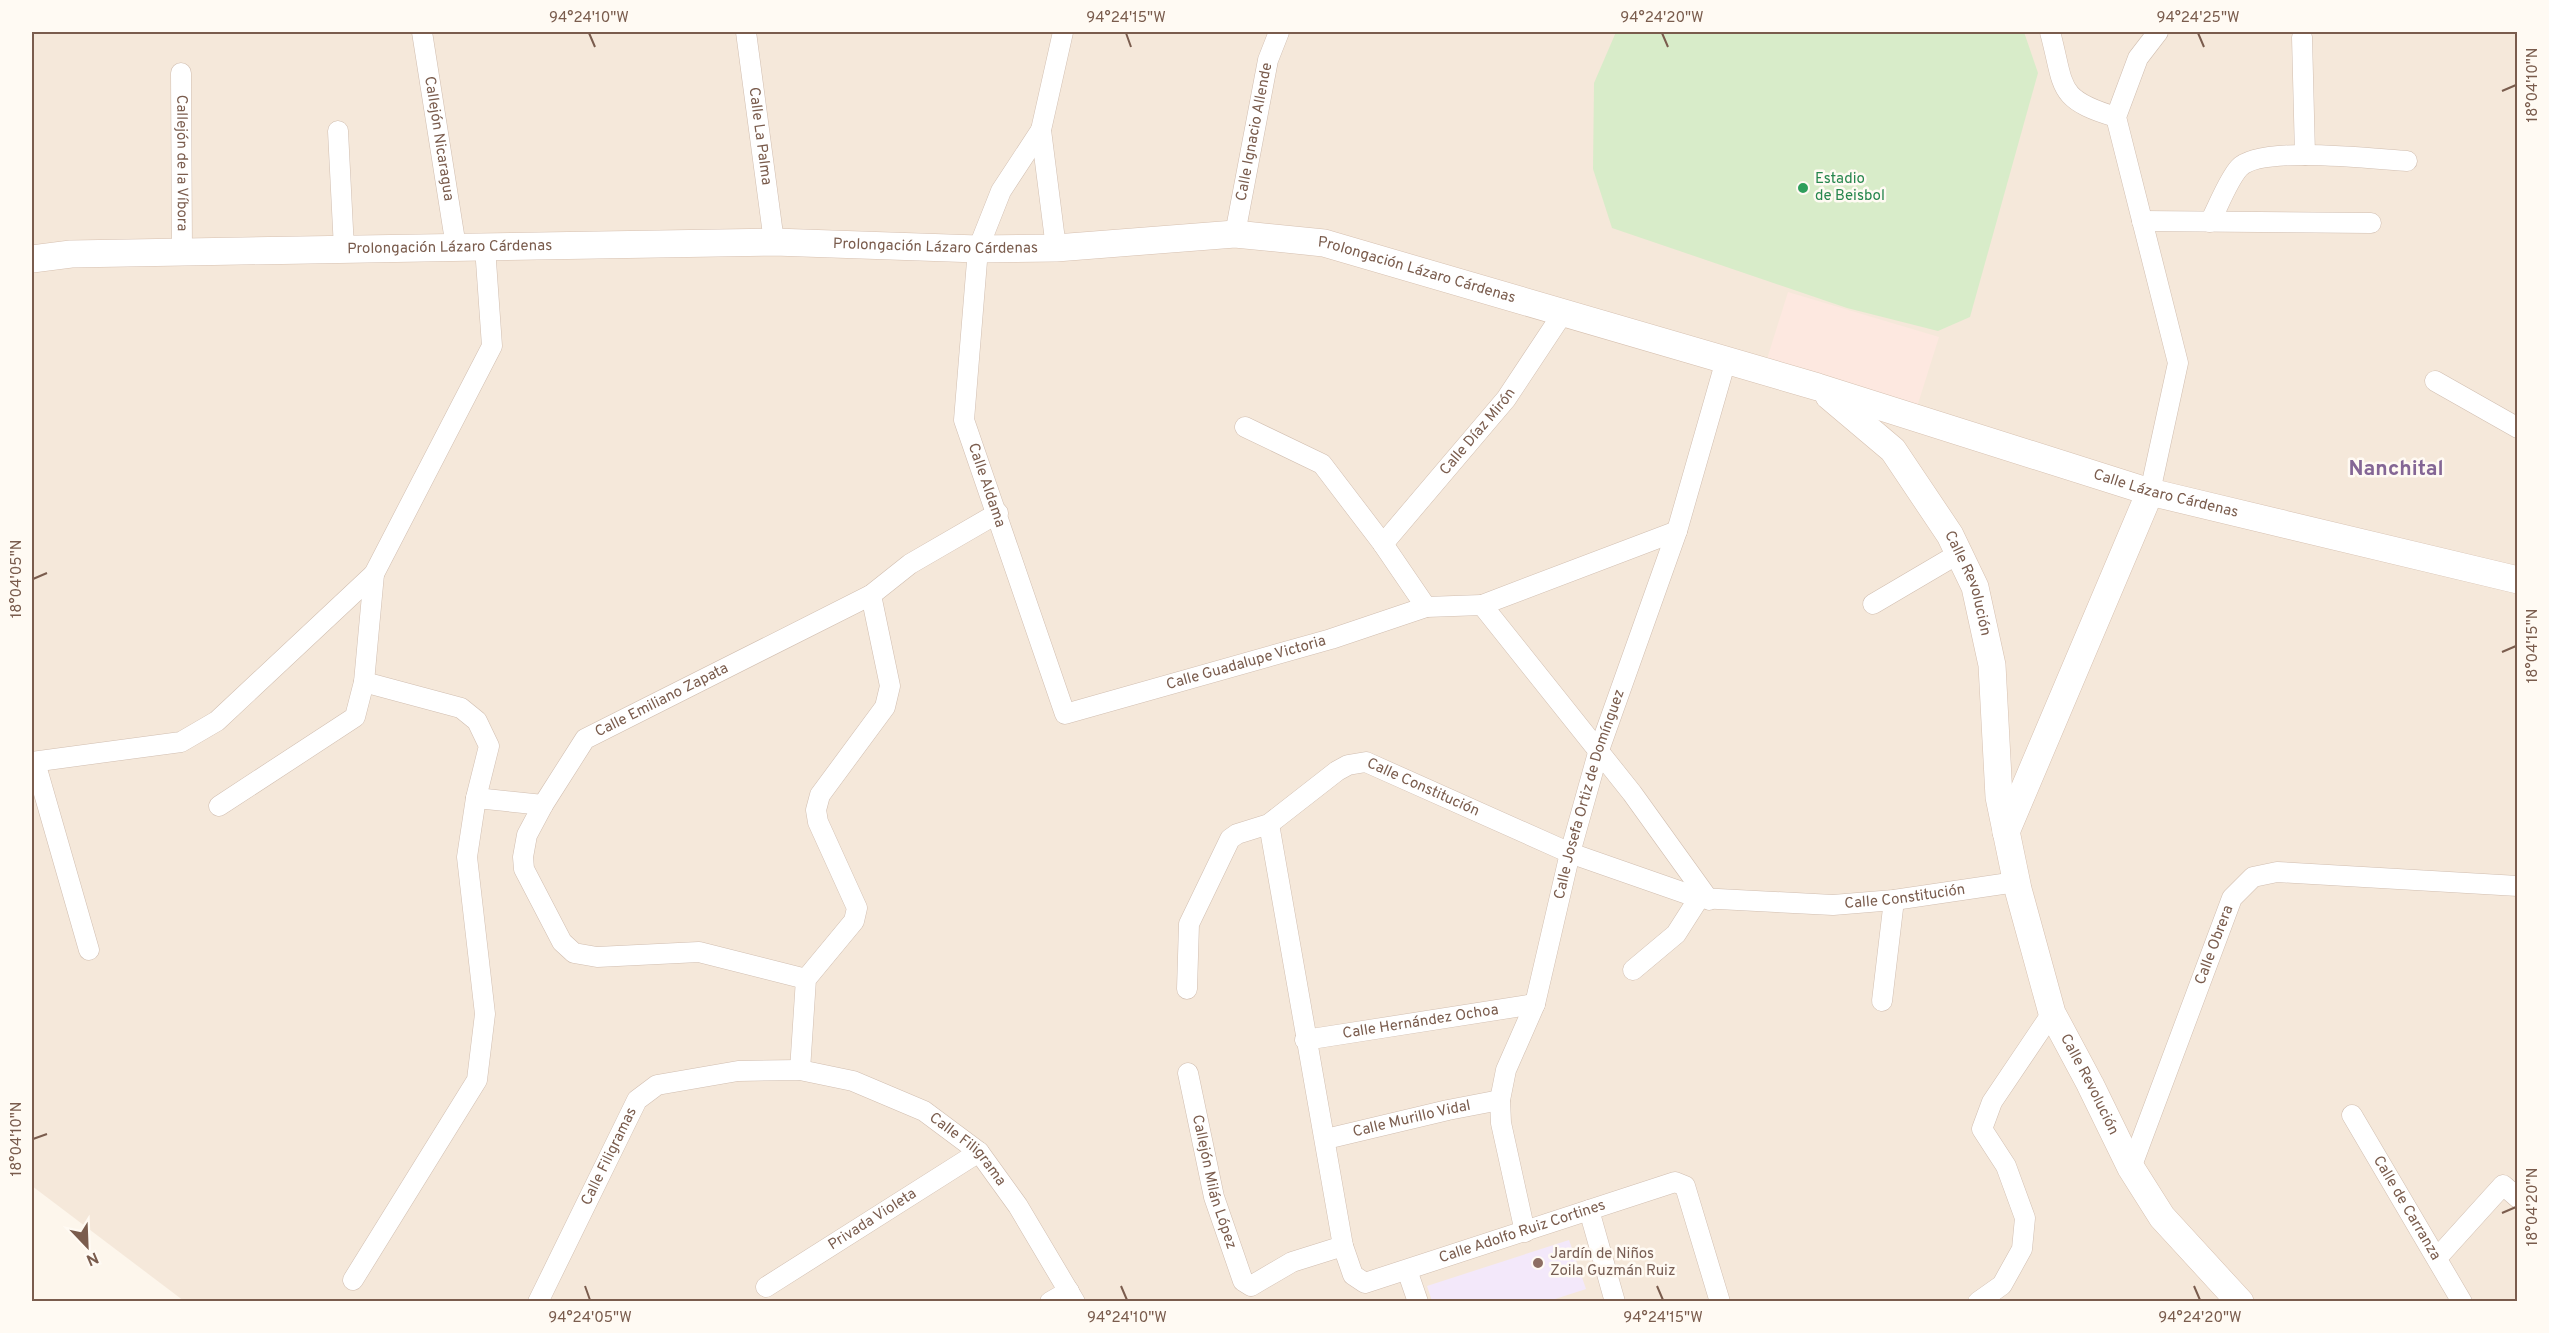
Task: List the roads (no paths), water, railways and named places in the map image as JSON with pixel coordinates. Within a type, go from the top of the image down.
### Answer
[{"type":"main road","name":"Prolongación Lázaro Cárdenas","points":[[32,259],[71,254],[774,242],[978,249],[1056,248],[1235,234],[1324,243],[1818,387]]},
{"type":"main road","name":"Calle Lázaro Cárdenas","points":[[1818,387],[2150,492],[2517,580]]},
{"type":"main road","name":"Calle Revolución","points":[[1818,387],[1893,450],[1950,535],[1975,587],[1992,665],[1999,797],[2016,882],[2052,1013],[2091,1084],[2131,1168],[2162,1217],[2240,1302]]},
{"type":"main road","points":[[2006,832],[2150,492]]},
{"type":"street","name":"Callejón Nicaragua","points":[[422,32],[456,247]]},
{"type":"street","name":"Calle La Palma","points":[[746,32],[774,242]]},
{"type":"street","points":[[1056,248],[1041,130],[1063,32]]},
{"type":"street","name":"Calle Ignacio Allende","points":[[1235,234],[1268,60],[1278,32]]},
{"type":"street","points":[[2050,32],[2066,90],[2075,101],[2116,117]]},
{"type":"street","points":[[2150,492],[2178,363],[2116,117],[2138,58],[2158,32]]},
{"type":"street","points":[[2302,37],[2305,155]]},
{"type":"street","name":"Callejón de la Víbora","points":[[181,73],[182,252]]},
{"type":"street","name":"Calle Aldama","points":[[1041,130],[1001,190],[978,249],[964,420],[998,513],[1065,714]]},
{"type":"street","points":[[338,131],[344,249]]},
{"type":"street","points":[[2210,222],[2239,168],[2253,160],[2305,155],[2407,161]]},
{"type":"street","points":[[2142,221],[2371,223]]},
{"type":"street","points":[[89,950],[33,762],[181,742],[218,721],[374,574],[492,346],[485,247]]},
{"type":"street","name":"Calle Díaz Mirón","points":[[1383,544],[1506,399],[1563,313]]},
{"type":"street","name":"Calle Josefa Ortiz de Domínguez","points":[[1525,1232],[1501,1123],[1500,1100],[1506,1070],[1535,1004],[1570,853],[1598,753],[1677,531],[1726,360]]},
{"type":"street","points":[[2435,381],[2517,428]]},
{"type":"street","points":[[1245,427],[1322,464],[1383,544],[1426,607]]},
{"type":"street","name":"Calle Emiliano Zapata","points":[[806,979],[699,952],[597,957],[574,953],[562,942],[524,868],[523,857],[527,835],[543,805],[585,739],[872,595],[910,564],[998,513]]},
{"type":"street","points":[[1633,970],[1676,934],[1704,899],[1632,793],[1482,605],[1677,531]]},
{"type":"street","points":[[1873,604],[1959,554]]},
{"type":"street","points":[[219,806],[355,717],[364,682],[374,574]]},
{"type":"street","points":[[800,1070],[806,979],[854,921],[857,908],[818,822],[816,810],[820,795],[885,707],[890,695],[872,595]]},
{"type":"street","name":"Calle Guadalupe Victoria","points":[[1065,714],[1332,639],[1426,607],[1482,605]]},
{"type":"street","points":[[353,1280],[477,1080],[485,1014],[467,857],[476,798],[489,746],[477,721],[461,708],[364,682]]},
{"type":"street","name":"Calle Constitución","points":[[1269,824],[1337,771],[1348,765],[1366,762],[1570,853],[1704,899],[1833,905],[1894,900],[2016,882]]},
{"type":"street","points":[[476,798],[543,805]]},
{"type":"street","points":[[1187,989],[1189,924],[1227,844],[1237,834],[1269,824],[1305,1040],[1326,1139],[1343,1246]]},
{"type":"street","name":"Calle Obrera","points":[[2131,1168],[2232,898],[2253,877],[2277,872],[2517,886]]},
{"type":"street","points":[[1882,1001],[1894,900]]},
{"type":"street","name":"Calle Hernández Ochoa","points":[[1305,1040],[1535,1004]]},
{"type":"street","points":[[1978,1302],[2002,1285],[2022,1249],[2025,1218],[2006,1166],[1982,1129],[1992,1102],[2052,1013]]},
{"type":"street","name":"Calle Filigrama","points":[[800,1070],[853,1081],[924,1111],[979,1152],[1018,1206],[1072,1296]]},
{"type":"street","name":"Calle Filigramas","points":[[538,1302],[637,1100],[657,1085],[738,1071],[800,1070]]},
{"type":"street","name":"Callejón Milán López","points":[[1188,1073],[1214,1197],[1243,1281],[1251,1286],[1292,1262],[1343,1246]]},
{"type":"street","name":"Calle Murillo Vidal","points":[[1326,1139],[1500,1100]]},
{"type":"street","name":"Calle de Carranza","points":[[2352,1116],[2462,1302]]},
{"type":"street","name":"Privada Violeta","points":[[766,1287],[979,1152]]},
{"type":"street","name":"Calle Adolfo Ruiz Cortines","points":[[1343,1246],[1353,1275],[1365,1283],[1675,1182],[1685,1186],[1720,1302]]},
{"type":"street","points":[[2437,1258],[2510,1191]]},
{"type":"street","points":[[1589,1210],[1615,1302]]},
{"type":"street","points":[[1407,1270],[1418,1302]]},
{"type":"street","points":[[1050,1302],[1072,1296]]},
{"type":"place","name":"Estadio de Beisbol","points":[[1803,188]]},
{"type":"place","name":"Jardín de Niños Zoila Guzmán Ruiz","points":[[1538,1263]]},
{"type":"district","name":"Nanchital","points":[[2396,469]]}]
